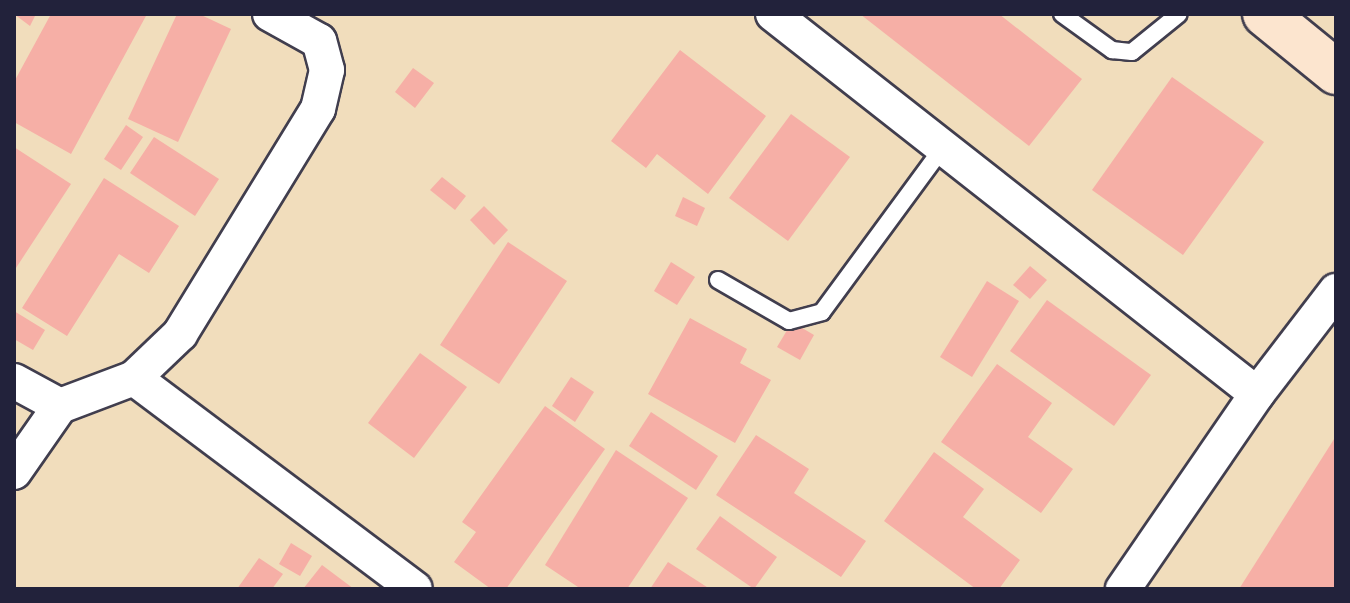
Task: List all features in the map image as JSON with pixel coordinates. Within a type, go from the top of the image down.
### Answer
[{"type":"main road","points":[[1265,14],[1336,72]]},
{"type":"street","points":[[14,472],[60,406],[134,378],[180,334],[318,109],[327,70],[319,41],[270,14]]},
{"type":"street","points":[[773,14],[1257,394]]},
{"type":"street","points":[[1123,589],[1257,394],[1336,291]]},
{"type":"street","points":[[134,378],[415,589]]},
{"type":"street","points":[[14,381],[60,406]]},
{"type":"lane","points":[[1062,14],[1112,50],[1132,52],[1179,14]]},
{"type":"lane","points":[[718,280],[789,321],[822,312],[944,146]]},
{"type":"building","points":[[14,14],[36,14],[30,26]]},
{"type":"building","points":[[51,14],[147,14],[71,154],[14,122],[14,82]]},
{"type":"building","points":[[177,14],[199,14],[231,29],[178,142],[128,119]]},
{"type":"building","points":[[860,14],[999,14],[1082,79],[1029,146]]},
{"type":"building","points":[[680,50],[766,116],[708,194],[657,154],[646,168],[611,141]]},
{"type":"building","points":[[413,68],[434,83],[415,108],[395,92]]},
{"type":"building","points":[[1172,77],[1264,142],[1183,255],[1092,190]]},
{"type":"building","points":[[791,114],[850,157],[788,241],[729,198]]},
{"type":"building","points":[[126,125],[143,137],[121,170],[104,159]]},
{"type":"building","points":[[154,137],[219,179],[195,216],[130,173]]},
{"type":"building","points":[[14,147],[71,184],[14,271]]},
{"type":"building","points":[[442,177],[466,196],[455,210],[430,190]]},
{"type":"building","points":[[104,178],[179,226],[149,273],[119,254],[67,336],[22,308]]},
{"type":"building","points":[[683,197],[705,208],[697,226],[675,216]]},
{"type":"building","points":[[484,206],[508,230],[494,245],[470,220]]},
{"type":"building","points":[[508,242],[567,281],[499,384],[440,345]]},
{"type":"building","points":[[671,262],[695,277],[677,305],[654,291]]},
{"type":"building","points":[[1030,266],[1047,280],[1030,299],[1013,285]]},
{"type":"building","points":[[987,281],[1019,301],[972,377],[940,357]]},
{"type":"building","points":[[1047,300],[1151,375],[1114,426],[1010,351]]},
{"type":"building","points":[[14,311],[45,330],[33,350],[14,339]]},
{"type":"building","points":[[690,318],[747,349],[740,363],[771,380],[735,443],[648,394]]},
{"type":"building","points":[[792,322],[814,335],[800,360],[777,347]]},
{"type":"building","points":[[420,353],[467,387],[414,458],[368,423]]},
{"type":"building","points":[[997,364],[1052,403],[1028,437],[1073,469],[1041,513],[941,442]]},
{"type":"building","points":[[571,377],[594,392],[575,422],[552,406]]},
{"type":"building","points":[[545,406],[605,449],[506,589],[491,589],[454,562],[476,532],[462,522]]},
{"type":"building","points":[[651,412],[718,456],[696,490],[629,446]]},
{"type":"building","points":[[756,435],[809,469],[794,493],[866,541],[841,577],[716,495]]},
{"type":"building","points":[[1336,436],[1336,589],[1239,589]]},
{"type":"building","points":[[616,450],[688,498],[627,589],[581,589],[545,565]]},
{"type":"building","points":[[934,452],[984,489],[963,517],[1020,560],[999,589],[976,589],[884,521]]},
{"type":"building","points":[[720,516],[777,557],[754,589],[696,549]]},
{"type":"building","points":[[291,543],[312,556],[300,576],[279,564]]},
{"type":"building","points":[[259,558],[283,574],[272,589],[237,589]]},
{"type":"building","points":[[668,562],[710,589],[650,589]]},
{"type":"building","points":[[322,565],[354,589],[303,589]]}]
